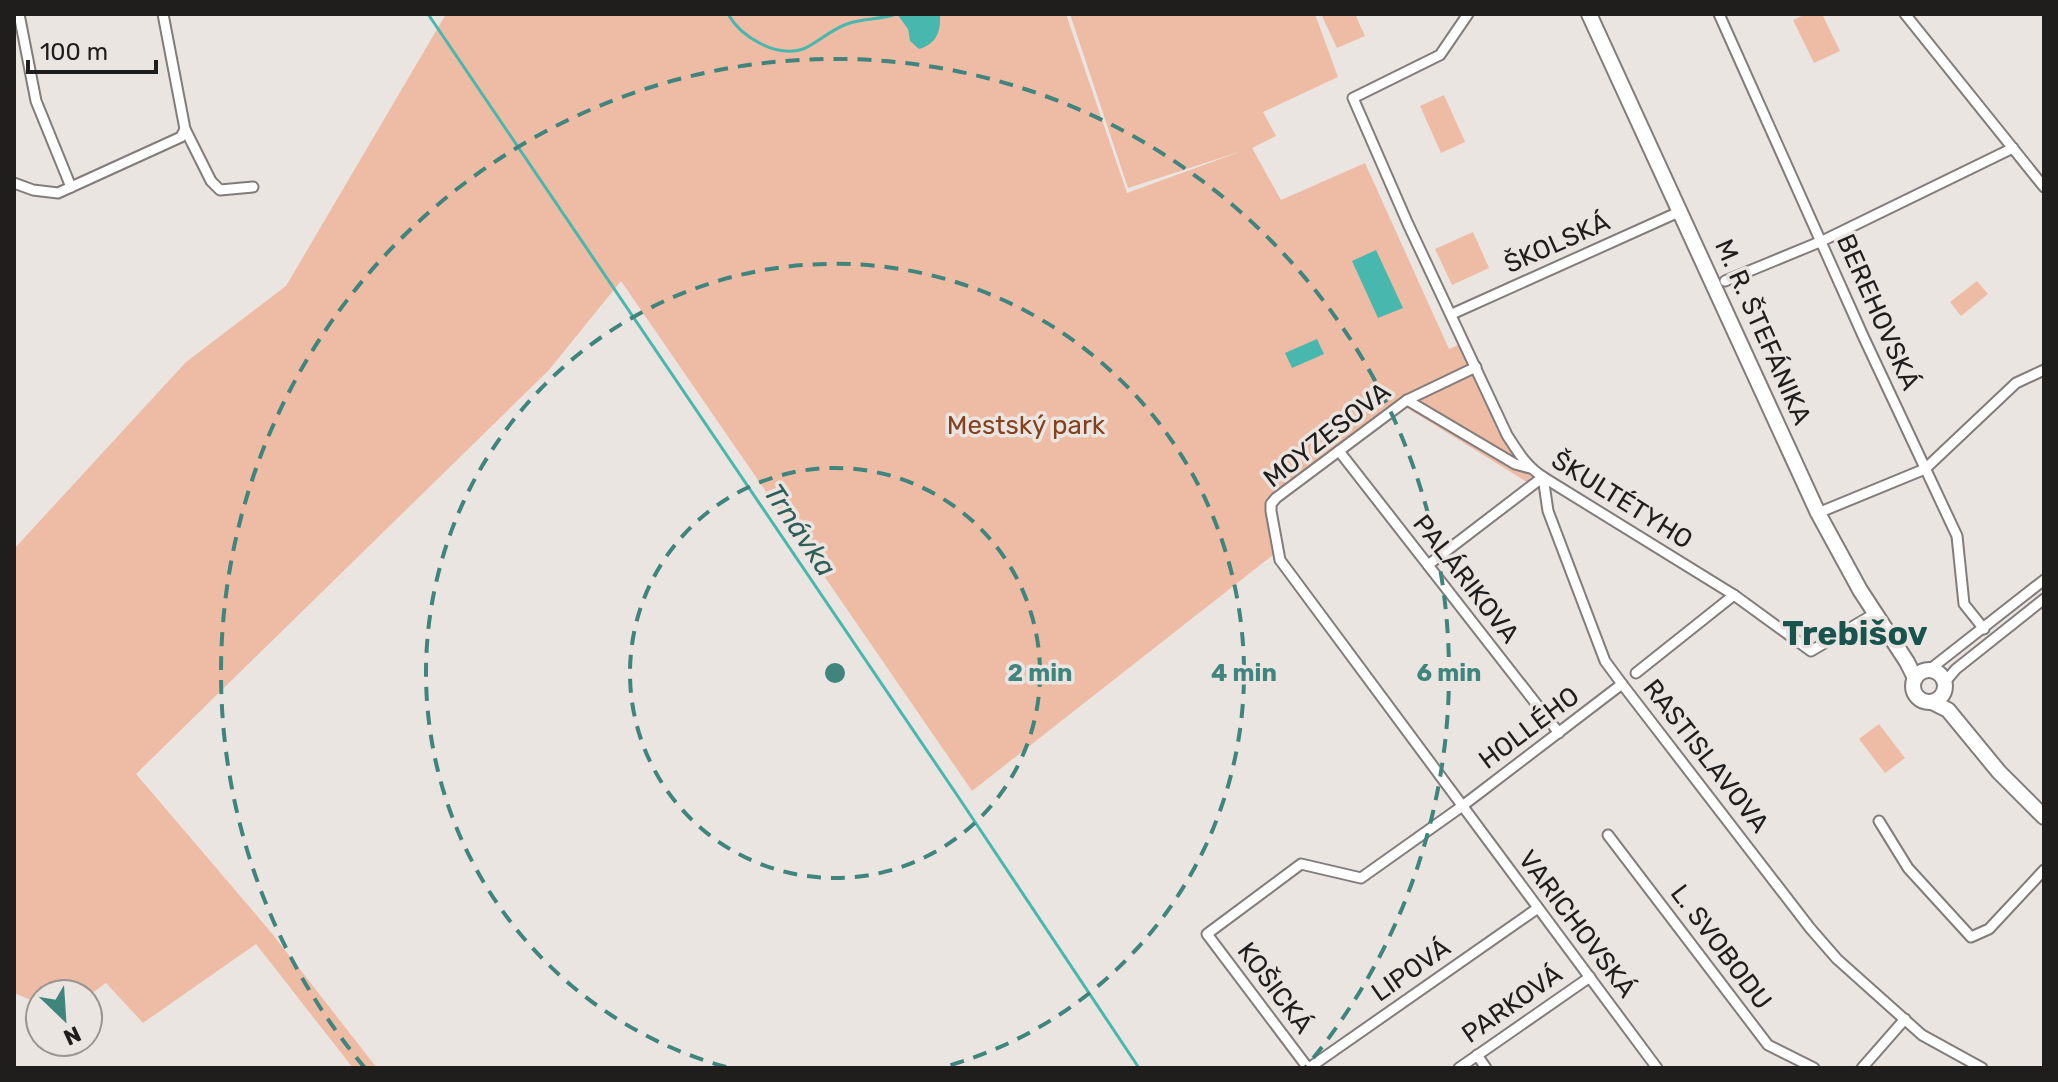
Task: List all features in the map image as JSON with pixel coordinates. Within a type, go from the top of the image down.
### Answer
[{"type":"street","points":[[19,14],[17,25],[36,101],[71,187]]},
{"type":"street","points":[[163,14],[185,129],[211,181],[220,190],[253,187]]},
{"type":"street","name":"ŠKULTÉTYHO","points":[[1468,14],[1440,55],[1353,98],[1507,435],[1530,468],[1734,595],[1811,651],[1874,614]]},
{"type":"street","name":"M. R. ŠTEFÁNIKA","points":[[1589,14],[1818,513],[1874,614],[1907,662],[1922,673]]},
{"type":"street","name":"BEREHOVSKÁ","points":[[1719,14],[1957,536],[1964,604],[1999,635]]},
{"type":"street","points":[[1905,14],[2044,187]]},
{"type":"street","points":[[14,183],[33,190],[58,193],[181,137],[185,129]]},
{"type":"street","points":[[1725,281],[1822,241],[2013,148]]},
{"type":"street","name":"ŠKOLSKÁ","points":[[1452,314],[1681,211]]},
{"type":"street","name":"MOYZESOVA","points":[[1461,807],[1280,560],[1271,504],[1407,400],[1476,367]]},
{"type":"street","points":[[1818,513],[1847,504],[1925,469],[2016,383],[2044,370]]},
{"type":"street","points":[[1407,400],[1515,464],[1530,468]]},
{"type":"street","name":"PALÁRIKOVA","points":[[1339,451],[1559,733]]},
{"type":"street","points":[[1428,565],[1543,477]]},
{"type":"street","name":"RASTISLAVOVA","points":[[1543,477],[1548,511],[1605,661],[1622,684],[1837,959],[1922,1035],[1982,1068]]},
{"type":"street","points":[[2044,580],[1922,673],[1913,689],[1916,696],[1921,700],[1940,692],[1956,669],[2044,599]]},
{"type":"street","points":[[1636,673],[1734,595]]},
{"type":"street","points":[[1922,673],[1939,674],[1940,692],[1948,710],[1999,772],[2044,817]]},
{"type":"street","name":"HOLLÉHO","points":[[1207,934],[1301,864],[1361,878],[1461,807],[1622,684]]},
{"type":"street","name":"VARICHOVSKÁ","points":[[1461,807],[1657,1068]]},
{"type":"street","points":[[1879,821],[1908,868],[1971,937],[1989,929],[2044,870]]},
{"type":"street","name":"L. SVOBODU","points":[[1608,835],[1768,1045],[1814,1068]]},
{"type":"street","name":"LIPOVÁ","points":[[1308,1068],[1538,908]]},
{"type":"street","name":"KOŠICKÁ","points":[[1207,934],[1308,1068]]},
{"type":"street","name":"PARKOVÁ","points":[[1459,1068],[1590,977]]},
{"type":"street","points":[[1862,1068],[1905,1019]]},
{"type":"street","points":[[1477,1055],[1486,1068]]},
{"type":"green space","name":"Mestský park","points":[[446,14],[1066,14],[1127,193],[1242,151],[1128,188],[1070,14],[1315,14],[1338,77],[1263,112],[1276,136],[1252,148],[1281,200],[1365,163],[1449,349],[1460,344],[1501,435],[1531,477],[1527,482],[1404,406],[1398,399],[1272,496],[1266,506],[1273,555],[972,791],[621,281],[549,370],[136,774],[270,931],[377,1068],[353,1068],[256,944],[143,1023],[106,983],[104,984],[104,978],[24,978],[24,997],[14,993],[14,549],[186,362],[286,286]]},
{"type":"green space","points":[[1321,14],[1355,14],[1365,36],[1337,48]]},
{"type":"green space","points":[[1806,14],[1822,14],[1840,51],[1814,63],[1793,20]]},
{"type":"green space","points":[[1444,95],[1465,142],[1441,153],[1420,106]]},
{"type":"green space","points":[[1473,232],[1489,268],[1452,285],[1435,249]]},
{"type":"green space","points":[[1977,281],[1988,294],[1961,316],[1950,302]]},
{"type":"green space","points":[[1879,724],[1905,758],[1885,773],[1859,739]]},
{"type":"water","points":[[897,14],[940,14],[937,36],[919,49],[910,41],[908,29]]},
{"type":"water","points":[[1376,250],[1403,308],[1378,318],[1352,261]]},
{"type":"water","points":[[1317,339],[1324,354],[1292,368],[1285,353]]},
{"type":"waterway","name":"Trnávka","points":[[428,14],[1139,1068]]},
{"type":"waterway","points":[[728,14],[750,38],[782,51],[808,47],[847,24],[896,14]]},
{"type":"district","name":"Trebišov","points":[[1855,633]]}]
